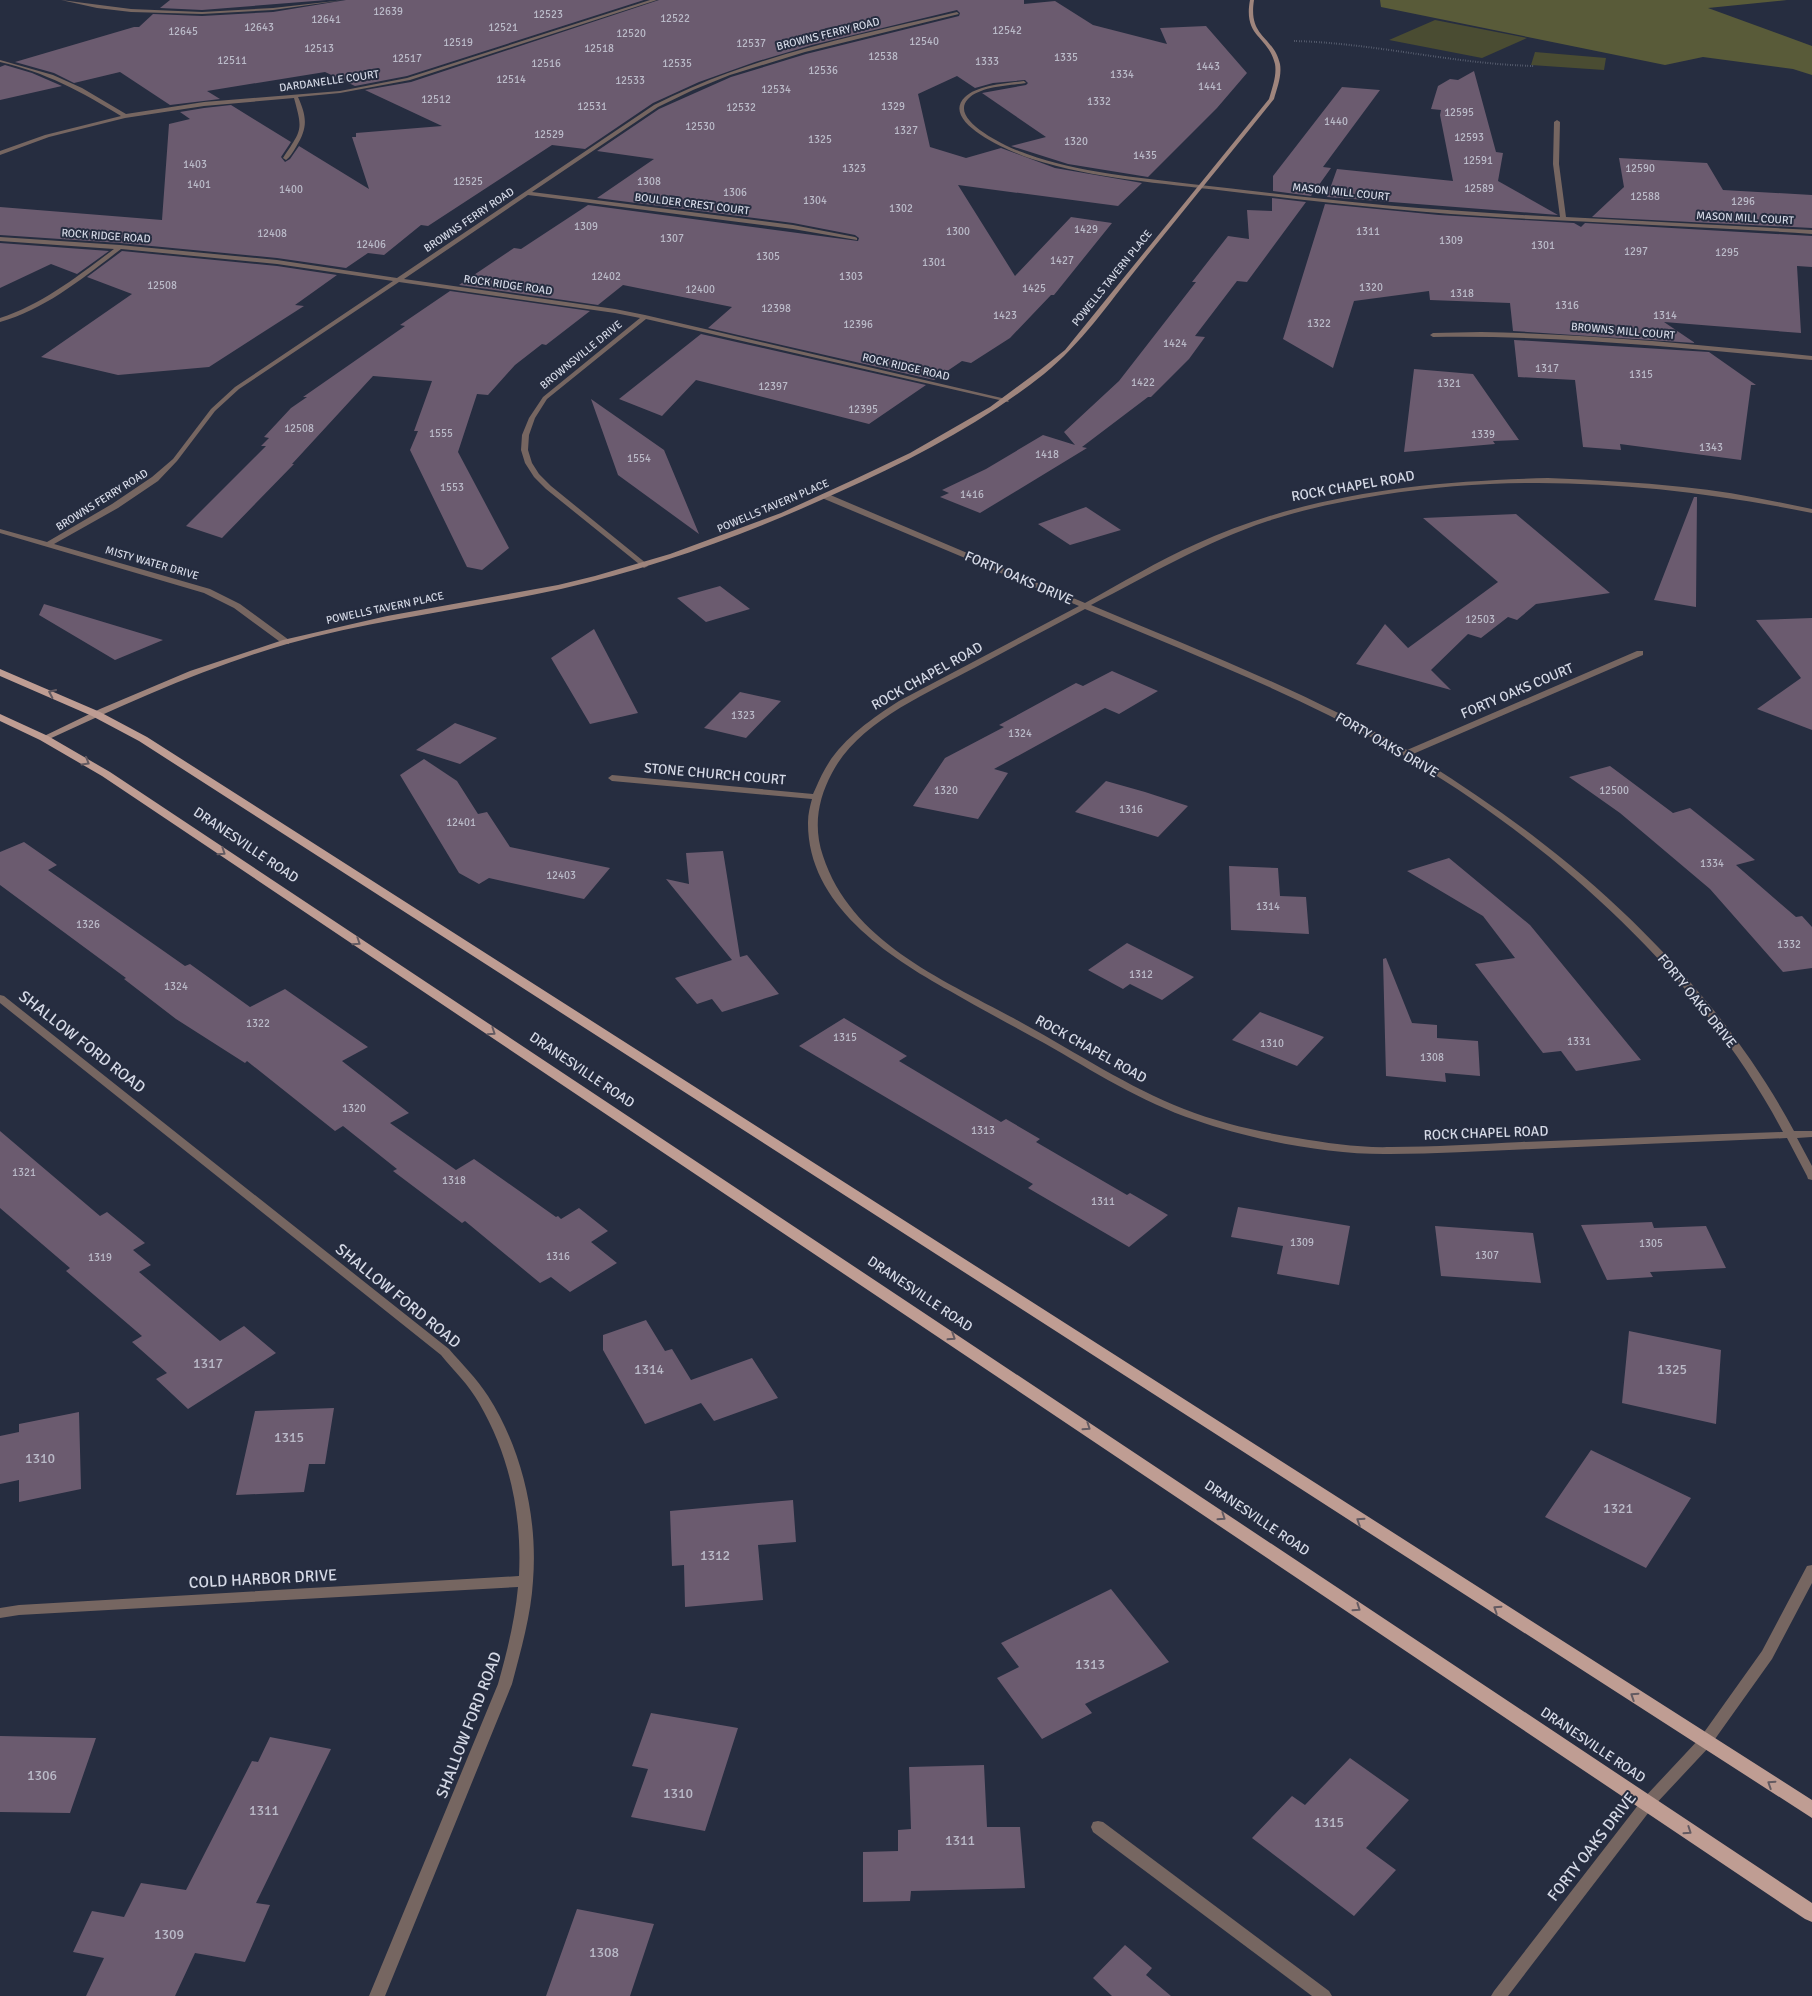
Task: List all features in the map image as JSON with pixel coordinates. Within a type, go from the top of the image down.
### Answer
[{"type":"main road","points":[[0,672],[96,714],[159,750],[1812,1810]]},
{"type":"main road","name":"DRANESVILLE ROAD","points":[[0,717],[44,738],[114,780],[1812,1913]]},
{"type":"street","points":[[63,0],[123,9],[190,12],[271,9],[342,0]]},
{"type":"street","name":"DARDANELLE COURT","points":[[0,153],[47,136],[125,116],[204,104],[296,98],[408,79],[655,0]]},
{"type":"street","name":"POWELLS TAVERN PLACE","points":[[44,738],[161,685],[234,657],[286,642],[385,618],[557,587],[644,566],[707,545],[825,496],[923,450],[1006,401],[1067,351],[1271,99],[1280,75],[1277,60],[1249,19],[1252,0]]},
{"type":"street","name":"BROWNS FERRY ROAD","points":[[48,545],[115,506],[155,479],[175,460],[213,410],[237,388],[656,106],[711,80],[773,59],[956,12]]},
{"type":"street","points":[[0,61],[56,76],[75,85],[125,116]]},
{"type":"street","name":"MASON MILL COURT","points":[[1024,82],[989,88],[967,98],[962,103],[962,111],[967,121],[994,142],[1050,163],[1089,172],[1387,207],[1563,219],[1812,232]]},
{"type":"street","points":[[286,158],[302,133],[304,122],[296,98]]},
{"type":"street","points":[[1557,122],[1556,164],[1563,219]]},
{"type":"street","name":"BOULDER CREST COURT","points":[[527,193],[792,227],[854,238]]},
{"type":"street","name":"ROCK RIDGE ROAD","points":[[0,239],[120,247],[277,262],[645,317],[1006,401]]},
{"type":"street","points":[[0,320],[30,309],[48,299],[120,247]]},
{"type":"street","name":"BROWNSVILLE DRIVE","points":[[644,566],[543,485],[529,466],[524,450],[526,430],[532,414],[545,398],[645,317]]},
{"type":"street","name":"BROWNS MILL COURT","points":[[1433,335],[1519,334],[1586,337],[1812,358]]},
{"type":"street","name":"ROCK CHAPEL ROAD","points":[[1811,509],[1736,497],[1614,484],[1492,482],[1384,492],[1286,513],[1240,528],[1197,546],[902,703],[869,725],[846,746],[828,770],[816,797],[812,826],[817,859],[831,890],[864,929],[891,952],[936,979],[1151,1097],[1200,1118],[1258,1135],[1314,1146],[1388,1151],[1812,1134]]},
{"type":"street","name":"FORTY OAKS DRIVE","points":[[825,496],[1266,682],[1323,709],[1406,754],[1491,808],[1546,850],[1608,902],[1691,990],[1755,1074],[1792,1134],[1812,1176]]},
{"type":"street","name":"MISTY WATER DRIVE","points":[[0,532],[207,590],[237,606],[286,642]]},
{"type":"street","name":"FORTY OAKS COURT","points":[[1406,754],[1640,653]]},
{"type":"street","name":"STONE CHURCH COURT","points":[[612,778],[816,797]]},
{"type":"street","name":"SHALLOW FORD ROAD","points":[[0,998],[445,1352],[483,1399],[511,1455],[526,1516],[527,1581],[515,1652],[505,1684],[377,1996]]},
{"type":"street","name":"FORTY OAKS DRIVE","points":[[1499,1996],[1647,1804],[1705,1742],[1767,1655],[1812,1570]]},
{"type":"street","name":"COLD HARBOR DRIVE","points":[[0,1613],[527,1581]]},
{"type":"street","points":[[1098,1826],[1324,1996]]},
{"type":"path","points":[[1264,41],[1327,42],[1468,61],[1534,66]]},
{"type":"green space","points":[[1380,0],[1787,0],[1708,8],[1812,46],[1812,75],[1793,69],[1703,57],[1665,65],[1381,7]]},
{"type":"green space","points":[[1435,20],[1527,38],[1482,58],[1389,40]]},
{"type":"green space","points":[[1535,52],[1606,58],[1604,70],[1531,65]]},
{"type":"building","points":[[170,0],[327,0],[202,10],[160,8]]},
{"type":"building","points":[[346,0],[644,0],[407,76],[355,86],[325,72],[207,91],[220,99],[170,105],[120,72],[74,83],[54,73],[15,62],[139,27],[153,14],[202,16],[273,12]]},
{"type":"building","points":[[659,0],[1024,0],[1024,4],[1055,1],[1093,25],[1167,44],[1160,28],[1206,26],[1247,73],[1217,108],[1148,177],[1068,164],[1011,146],[1046,137],[982,93],[1026,85],[1028,83],[1025,80],[993,83],[975,88],[957,76],[918,94],[930,147],[966,158],[1001,148],[1055,168],[1142,183],[1118,206],[958,185],[1015,276],[1071,217],[1112,223],[1054,295],[1051,295],[1010,338],[971,363],[962,361],[934,380],[708,328],[732,307],[623,285],[598,305],[459,285],[514,248],[521,249],[588,205],[858,241],[859,238],[855,235],[793,223],[597,198],[654,159],[597,151],[659,109],[731,77],[806,54],[959,16],[960,13],[957,10],[812,45],[755,62],[699,82],[653,103],[585,149],[552,145],[428,226],[421,225],[384,255],[368,253],[346,268],[277,258],[120,243],[0,235],[0,207],[162,220],[169,124],[190,119],[180,112],[204,108],[231,105],[291,142],[281,157],[285,162],[290,159],[299,146],[369,189],[352,137],[356,137],[356,133],[442,126],[365,90],[411,82]]},
{"type":"building","points":[[5,65],[32,73],[62,86],[0,100],[0,67]]},
{"type":"building","points":[[1474,71],[1496,152],[1503,153],[1498,181],[1558,215],[1327,197],[1337,169],[1453,181],[1440,115],[1441,110],[1431,109],[1438,86],[1450,79],[1458,80]]},
{"type":"building","points":[[1342,87],[1380,90],[1323,167],[1331,168],[1311,196],[1273,191],[1273,176]]},
{"type":"building","points":[[1619,158],[1707,163],[1723,190],[1812,195],[1812,228],[1592,217],[1624,187]]},
{"type":"building","points":[[1272,198],[1306,202],[1247,282],[1237,281],[1195,336],[1205,337],[1189,359],[1151,397],[1148,397],[1082,447],[1087,448],[980,513],[940,497],[949,493],[942,490],[986,469],[1043,435],[1075,445],[1064,432],[1119,381],[1196,282],[1192,282],[1228,236],[1249,239],[1247,210],[1272,211]]},
{"type":"building","points":[[1325,204],[1439,215],[1574,223],[1581,227],[1585,223],[1812,236],[1812,267],[1797,266],[1801,333],[1664,322],[1695,343],[1513,331],[1510,303],[1430,300],[1429,291],[1354,301],[1333,368],[1283,339]]},
{"type":"building","points":[[0,243],[109,251],[77,274],[51,264],[0,288]]},
{"type":"building","points":[[122,251],[277,266],[337,275],[295,305],[304,306],[209,367],[118,375],[41,357],[132,294],[87,277]]},
{"type":"building","points":[[450,291],[590,311],[546,345],[542,344],[515,365],[488,395],[477,394],[458,452],[509,548],[482,570],[467,567],[410,450],[418,431],[414,431],[432,381],[373,376],[292,464],[294,464],[222,538],[186,526],[266,446],[261,446],[269,438],[264,437],[291,408],[307,397],[303,397],[405,326],[400,325]]},
{"type":"building","points":[[701,334],[926,385],[869,424],[696,380],[662,416],[619,399]]},
{"type":"building","points":[[1514,340],[1709,352],[1756,385],[1751,385],[1741,460],[1620,444],[1621,450],[1583,447],[1575,380],[1518,377]]},
{"type":"building","points":[[1414,369],[1473,374],[1519,440],[1493,441],[1495,444],[1404,452]]},
{"type":"building","points":[[591,399],[664,450],[699,534],[618,475]]},
{"type":"building","points":[[1694,497],[1697,497],[1696,607],[1654,600]]},
{"type":"building","points":[[1086,507],[1121,530],[1070,545],[1038,524]]},
{"type":"building","points":[[1516,514],[1610,593],[1536,604],[1517,620],[1508,617],[1481,638],[1468,634],[1431,670],[1451,690],[1356,664],[1385,624],[1408,648],[1498,582],[1423,518]]},
{"type":"building","points":[[720,586],[750,609],[706,622],[677,598]]},
{"type":"building","points":[[44,604],[163,640],[115,660],[39,615]]},
{"type":"building","points":[[1812,618],[1812,730],[1757,709],[1801,678],[1756,620]]},
{"type":"building","points":[[594,629],[638,713],[590,724],[551,658]]},
{"type":"building","points":[[1112,671],[1158,691],[1119,714],[1105,708],[994,769],[1008,773],[978,819],[913,806],[945,758],[1004,727],[999,725],[1076,683],[1083,686]]},
{"type":"building","points":[[740,692],[781,701],[746,738],[704,728]]},
{"type":"building","points":[[455,723],[497,738],[460,764],[416,750]]},
{"type":"building","points":[[424,759],[457,781],[478,814],[487,812],[510,847],[610,868],[584,899],[489,878],[479,884],[459,873],[400,775]]},
{"type":"building","points":[[1610,766],[1673,813],[1690,808],[1755,860],[1736,865],[1796,917],[1802,916],[1812,927],[1812,968],[1783,972],[1710,889],[1620,813],[1569,777]]},
{"type":"building","points":[[1106,781],[1188,806],[1158,837],[1075,812]]},
{"type":"building","points":[[24,842],[57,865],[48,870],[185,966],[190,964],[250,1007],[285,989],[368,1047],[342,1061],[409,1113],[390,1123],[456,1170],[474,1159],[556,1217],[558,1216],[561,1219],[579,1208],[608,1231],[591,1242],[617,1263],[570,1292],[551,1277],[540,1283],[465,1221],[462,1223],[393,1171],[397,1169],[343,1126],[335,1131],[247,1061],[245,1063],[176,1019],[124,979],[126,978],[0,885],[0,852]]},
{"type":"building","points":[[723,851],[740,957],[747,955],[779,994],[722,1012],[712,999],[697,1004],[675,978],[732,960],[666,879],[689,884],[686,853]]},
{"type":"building","points":[[1449,858],[1530,925],[1641,1060],[1576,1071],[1561,1051],[1543,1053],[1475,964],[1515,958],[1483,916],[1407,871]]},
{"type":"building","points":[[1229,866],[1278,868],[1280,896],[1306,897],[1309,934],[1231,930]]},
{"type":"building","points":[[1127,943],[1194,977],[1162,1000],[1130,984],[1123,989],[1088,970]]},
{"type":"building","points":[[1386,958],[1412,1023],[1437,1025],[1437,1038],[1478,1041],[1480,1076],[1445,1073],[1446,1082],[1386,1076],[1383,959]]},
{"type":"building","points":[[1260,1012],[1324,1037],[1297,1066],[1232,1040]]},
{"type":"building","points":[[844,1018],[907,1056],[899,1061],[1001,1122],[1006,1119],[1040,1139],[1036,1142],[1127,1195],[1130,1193],[1168,1215],[1129,1247],[1028,1188],[1033,1184],[799,1046]]},
{"type":"building","points":[[0,1131],[100,1216],[107,1212],[145,1243],[133,1250],[151,1265],[139,1272],[220,1341],[244,1326],[276,1353],[188,1409],[156,1379],[167,1373],[132,1342],[142,1336],[66,1271],[70,1268],[0,1208]]},
{"type":"building","points":[[1238,1207],[1350,1226],[1339,1285],[1277,1274],[1283,1246],[1231,1237]]},
{"type":"building","points":[[1652,1222],[1654,1228],[1706,1226],[1726,1268],[1650,1272],[1653,1277],[1607,1280],[1581,1225]]},
{"type":"building","points":[[1435,1226],[1533,1233],[1541,1283],[1441,1276]]},
{"type":"building","points":[[646,1320],[665,1351],[672,1349],[691,1380],[752,1358],[778,1398],[714,1421],[701,1403],[645,1424],[603,1350],[603,1335]]},
{"type":"building","points":[[1629,1331],[1721,1350],[1716,1424],[1622,1403]]},
{"type":"building","points":[[334,1408],[325,1464],[309,1464],[304,1492],[236,1495],[255,1411]]},
{"type":"building","points":[[79,1412],[81,1489],[19,1502],[19,1480],[0,1484],[0,1436],[19,1432],[19,1424]]},
{"type":"building","points":[[1591,1450],[1691,1498],[1646,1568],[1545,1517]]},
{"type":"building","points":[[793,1500],[796,1542],[758,1545],[763,1600],[685,1607],[684,1565],[672,1566],[670,1511]]},
{"type":"building","points":[[1111,1589],[1169,1662],[1085,1704],[1092,1713],[1042,1739],[997,1678],[1019,1667],[1001,1643]]},
{"type":"building","points":[[651,1713],[738,1728],[705,1831],[631,1817],[648,1769],[632,1766]]},
{"type":"building","points":[[0,1736],[96,1738],[70,1813],[0,1812]]},
{"type":"building","points":[[270,1737],[331,1749],[256,1903],[270,1905],[245,1962],[195,1953],[175,1996],[86,1996],[104,1958],[73,1952],[92,1911],[124,1917],[141,1883],[186,1890],[252,1761],[258,1762]]},
{"type":"building","points":[[1350,1758],[1409,1800],[1366,1848],[1396,1870],[1354,1916],[1252,1838],[1292,1796],[1305,1805]]},
{"type":"building","points":[[984,1765],[987,1827],[1020,1827],[1025,1888],[911,1891],[910,1901],[863,1902],[863,1852],[898,1851],[898,1830],[911,1829],[909,1767]]},
{"type":"building","points":[[577,1909],[654,1924],[630,1996],[546,1996]]},
{"type":"building","points":[[1125,1945],[1152,1968],[1146,1975],[1171,1996],[1112,1996],[1093,1978]]}]
